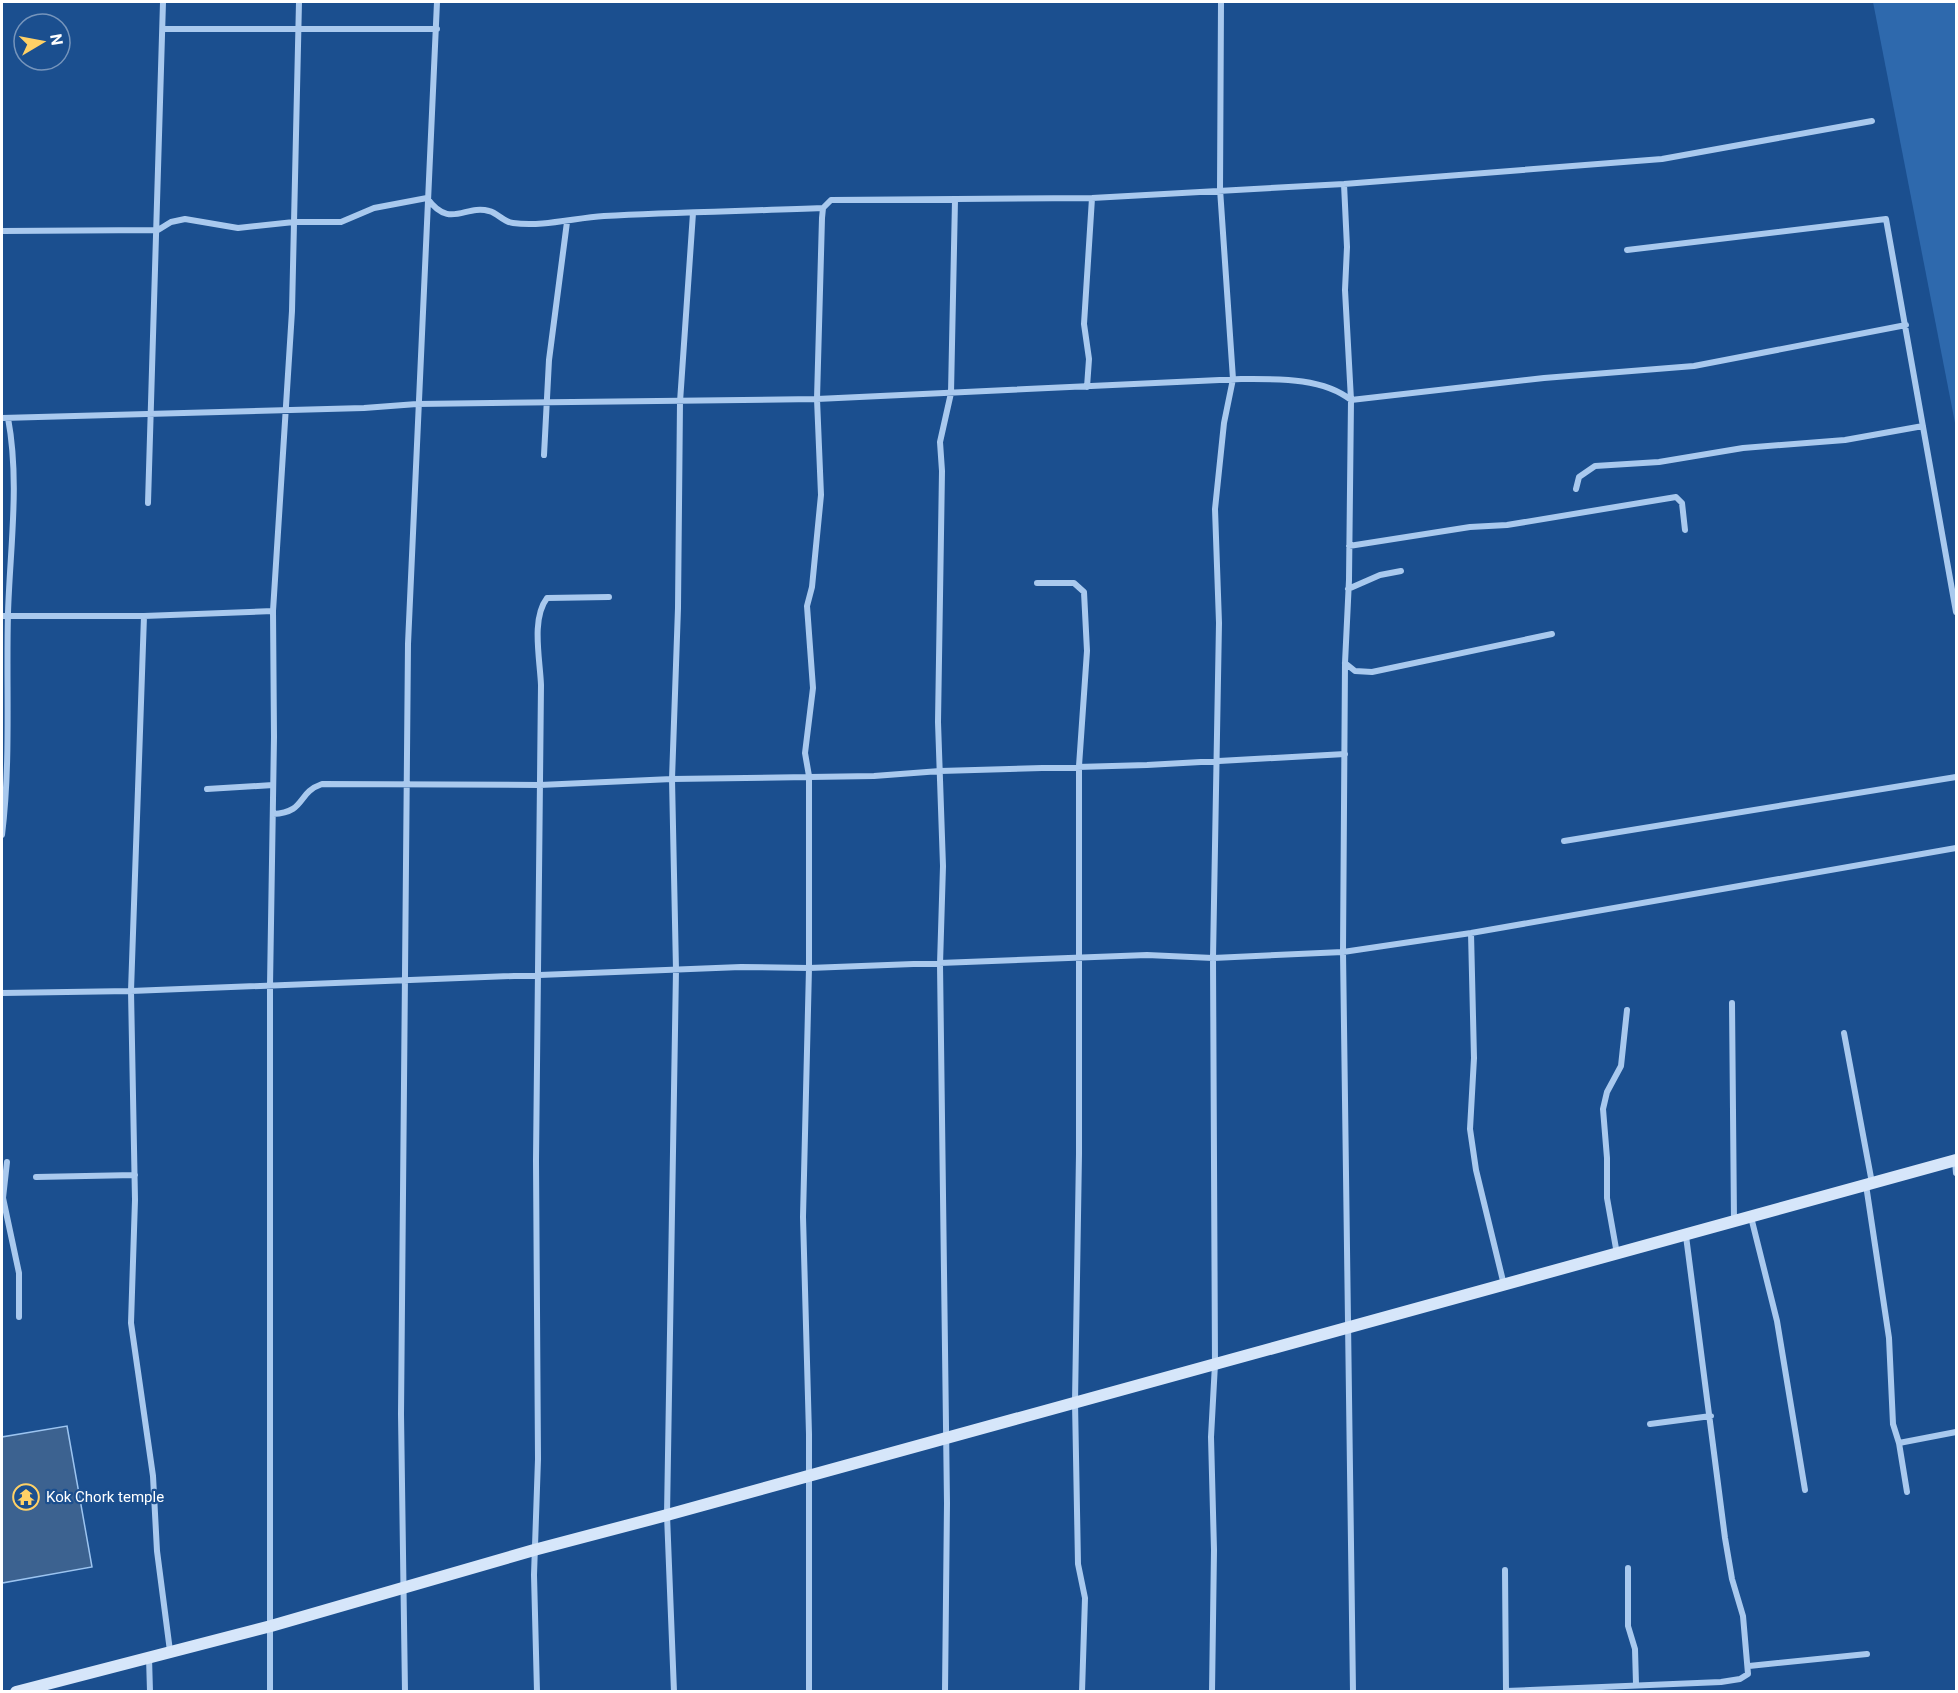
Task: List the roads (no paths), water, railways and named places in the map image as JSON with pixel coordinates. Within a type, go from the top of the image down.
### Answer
[{"type":"street","points":[[148,503],[164,2]]},
{"type":"street","points":[[270,1692],[270,986],[273,611],[286,409],[294,222],[299,2]]},
{"type":"street","points":[[405,1692],[403,1589],[405,785],[417,404],[438,2]]},
{"type":"street","points":[[1212,1692],[1214,1550],[1211,1437],[1215,1364],[1213,958],[1219,623],[1215,509],[1219,457],[1233,380],[1220,189],[1221,2]]},
{"type":"street","points":[[163,29],[437,29]]},
{"type":"street","points":[[427,198],[436,209],[451,214],[488,210],[512,223],[567,222],[600,216],[823,208],[831,200],[1092,198],[1220,189],[1344,184],[1662,159],[1872,121]]},
{"type":"street","points":[[1344,184],[1347,247],[1345,290],[1351,400],[1345,663],[1343,952],[1353,1692]]},
{"type":"street","points":[[2,231],[158,230],[171,222],[185,219],[238,228],[294,222],[341,222],[374,208],[427,198]]},
{"type":"street","points":[[1087,387],[1089,359],[1084,324],[1092,198]]},
{"type":"street","points":[[945,1692],[946,1438],[940,964],[943,866],[938,722],[942,471],[940,442],[951,393],[955,200]]},
{"type":"street","points":[[809,1692],[811,1651],[809,1476],[803,1217],[809,968],[809,776],[805,753],[813,688],[807,606],[812,587],[821,495],[817,399],[823,208]]},
{"type":"street","points":[[674,1692],[667,1515],[676,970],[672,779],[678,608],[680,402],[693,213]]},
{"type":"street","points":[[1628,250],[1886,219],[1956,612]]},
{"type":"street","points":[[544,455],[546,403],[567,222]]},
{"type":"street","points":[[2,835],[9,691],[5,616],[15,475],[5,418],[364,408],[417,404],[817,399],[1286,379],[1334,390],[1351,400],[1544,378],[1694,366],[1906,325]]},
{"type":"street","points":[[1576,489],[1579,477],[1595,466],[1659,462],[1743,448],[1845,440],[1923,426]]},
{"type":"street","points":[[1349,546],[1470,527],[1507,525],[1676,497],[1682,503],[1685,530]]},
{"type":"street","points":[[1348,589],[1380,575],[1401,571]]},
{"type":"street","points":[[1037,583],[1074,583],[1084,592],[1087,651],[1079,766],[1079,1154],[1075,1402],[1078,1564],[1085,1598],[1082,1692]]},
{"type":"street","points":[[537,1692],[534,1550],[538,1459],[536,1161],[540,610],[547,598],[609,597]]},
{"type":"street","points":[[5,616],[144,616],[273,611]]},
{"type":"street","points":[[144,616],[131,991],[135,1175],[131,1323],[153,1476],[157,1551],[170,1651]]},
{"type":"street","points":[[1345,663],[1355,671],[1372,672],[1552,634]]},
{"type":"street","points":[[273,814],[286,813],[297,808],[310,789],[322,784],[540,785],[672,779],[874,776],[940,771],[1147,765],[1345,754]]},
{"type":"street","points":[[1564,841],[1956,777]]},
{"type":"street","points":[[207,789],[273,785]]},
{"type":"street","points":[[2,993],[131,991],[741,967],[809,968],[1078,960],[1147,955],[1213,958],[1343,952],[1471,933],[1956,848]]},
{"type":"street","points":[[1471,933],[1474,1058],[1470,1129],[1476,1170],[1504,1286]]},
{"type":"street","points":[[1732,1003],[1734,1221]]},
{"type":"street","points":[[1617,1254],[1607,1198],[1603,1109],[1607,1092],[1621,1066],[1627,1010]]},
{"type":"street","points":[[1844,1033],[1869,1184],[1889,1338],[1893,1424],[1899,1443],[1906,1492]]},
{"type":"street","points":[[7,1162],[2,1198],[19,1273],[19,1317]]},
{"type":"street","points":[[16,1692],[271,1626],[534,1550],[1504,1286],[1751,1216],[1869,1184],[1956,1165]]},
{"type":"street","points":[[36,1177],[135,1175]]},
{"type":"street","points":[[1751,1216],[1777,1321],[1805,1490]]},
{"type":"street","points":[[1505,1570],[1506,1691],[1740,1679],[1748,1674],[1743,1616],[1732,1580],[1725,1538],[1686,1236]]},
{"type":"street","points":[[1650,1424],[1711,1416]]},
{"type":"street","points":[[1899,1443],[1956,1432]]},
{"type":"street","points":[[1628,1568],[1628,1626],[1635,1649],[1636,1684]]},
{"type":"street","points":[[1749,1665],[1867,1654]]},
{"type":"street","points":[[149,1657],[150,1692]]},
{"type":"place","name":"Kok Chork temple","points":[[26,1497]]}]
